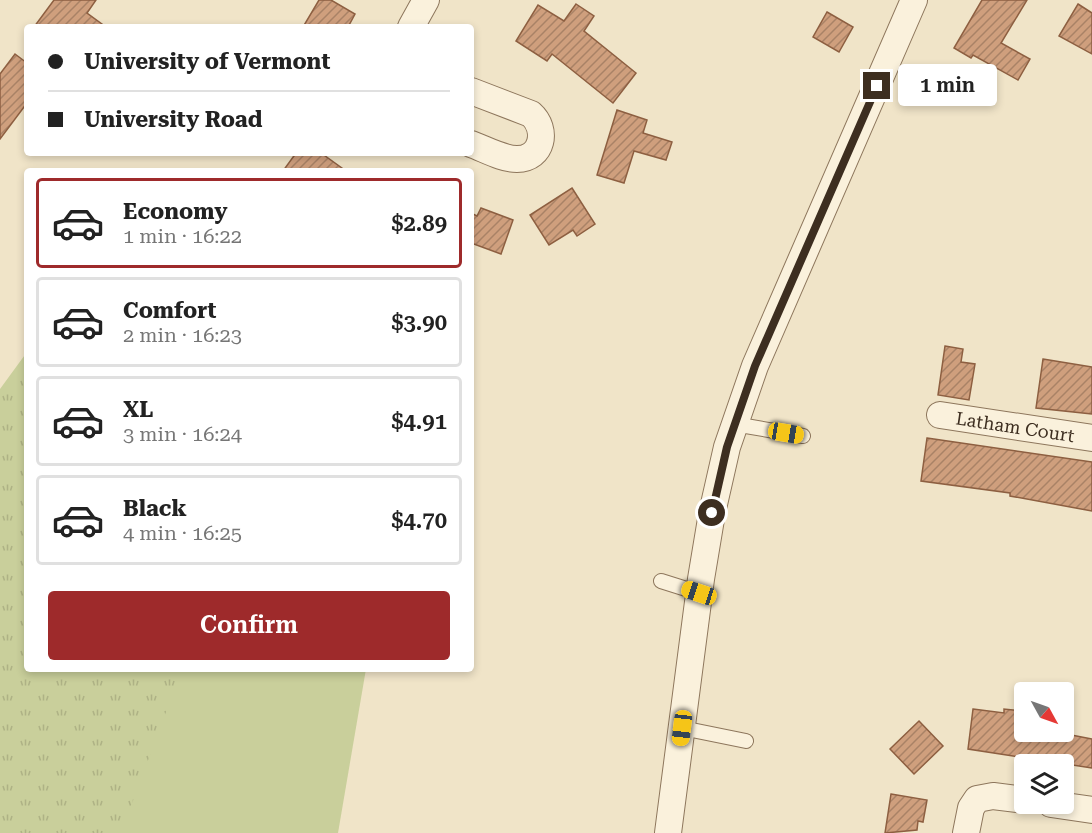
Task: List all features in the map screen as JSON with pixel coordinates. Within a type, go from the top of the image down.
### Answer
[{"type":"street","points":[[413,24],[426,0]]},
{"type":"street","points":[[668,833],[699,593],[712,513],[734,424],[755,366],[914,0]]},
{"type":"street","points":[[474,92],[531,114],[538,121],[542,135],[534,152],[521,159],[512,159],[474,145]]},
{"type":"street","name":"Latham Court","points":[[940,415],[1092,438]]},
{"type":"street","points":[[966,833],[971,807],[977,799],[993,796],[1014,799]]},
{"type":"street","points":[[1074,807],[1092,810]]},
{"type":"lane","points":[[734,424],[803,436]]},
{"type":"lane","points":[[660,581],[699,593]]},
{"type":"lane","points":[[682,728],[746,741]]},
{"type":"green space","points":[[24,356],[24,672],[181,672],[121,833],[0,833],[0,389]]},
{"type":"green space","points":[[173,672],[365,672],[338,833],[0,833],[32,712]]},
{"type":"building","points":[[54,0],[96,0],[87,13],[102,24],[36,24]]},
{"type":"building","points":[[319,0],[331,0],[355,14],[350,24],[305,24]]},
{"type":"building","points":[[982,0],[1027,0],[1001,43],[1030,59],[1018,80],[973,55],[971,58],[954,48]]},
{"type":"building","points":[[576,4],[594,16],[584,31],[636,73],[613,103],[552,54],[547,61],[516,41],[538,5],[564,21]]},
{"type":"building","points":[[1078,4],[1092,13],[1092,54],[1059,36]]},
{"type":"building","points":[[827,12],[853,27],[839,52],[813,37]]},
{"type":"building","points":[[15,54],[24,61],[24,107],[0,139],[0,74]]},
{"type":"building","points":[[617,110],[647,120],[643,133],[672,142],[666,160],[634,151],[624,183],[597,175]]},
{"type":"building","points":[[294,156],[325,156],[342,168],[285,168]]},
{"type":"building","points":[[572,188],[595,224],[577,236],[573,230],[549,245],[530,215]]},
{"type":"building","points":[[481,208],[513,220],[501,254],[474,244],[474,214],[477,216]]},
{"type":"building","points":[[945,346],[963,349],[961,362],[975,364],[969,400],[938,395]]},
{"type":"building","points":[[1043,359],[1092,367],[1092,414],[1036,408]]},
{"type":"building","points":[[927,438],[1092,462],[1092,511],[1010,496],[1010,493],[921,481]]},
{"type":"building","points":[[973,709],[1004,713],[1004,709],[1014,710],[1014,742],[1074,742],[1074,736],[1092,739],[1092,768],[1074,765],[1074,754],[1014,754],[1014,756],[968,749]]},
{"type":"building","points":[[919,721],[943,746],[914,774],[890,749]]},
{"type":"building","points":[[891,794],[927,800],[923,822],[918,821],[917,830],[885,833]]},
{"type":"route","points":[[712,513],[727,447],[755,366],[877,86]]}]
